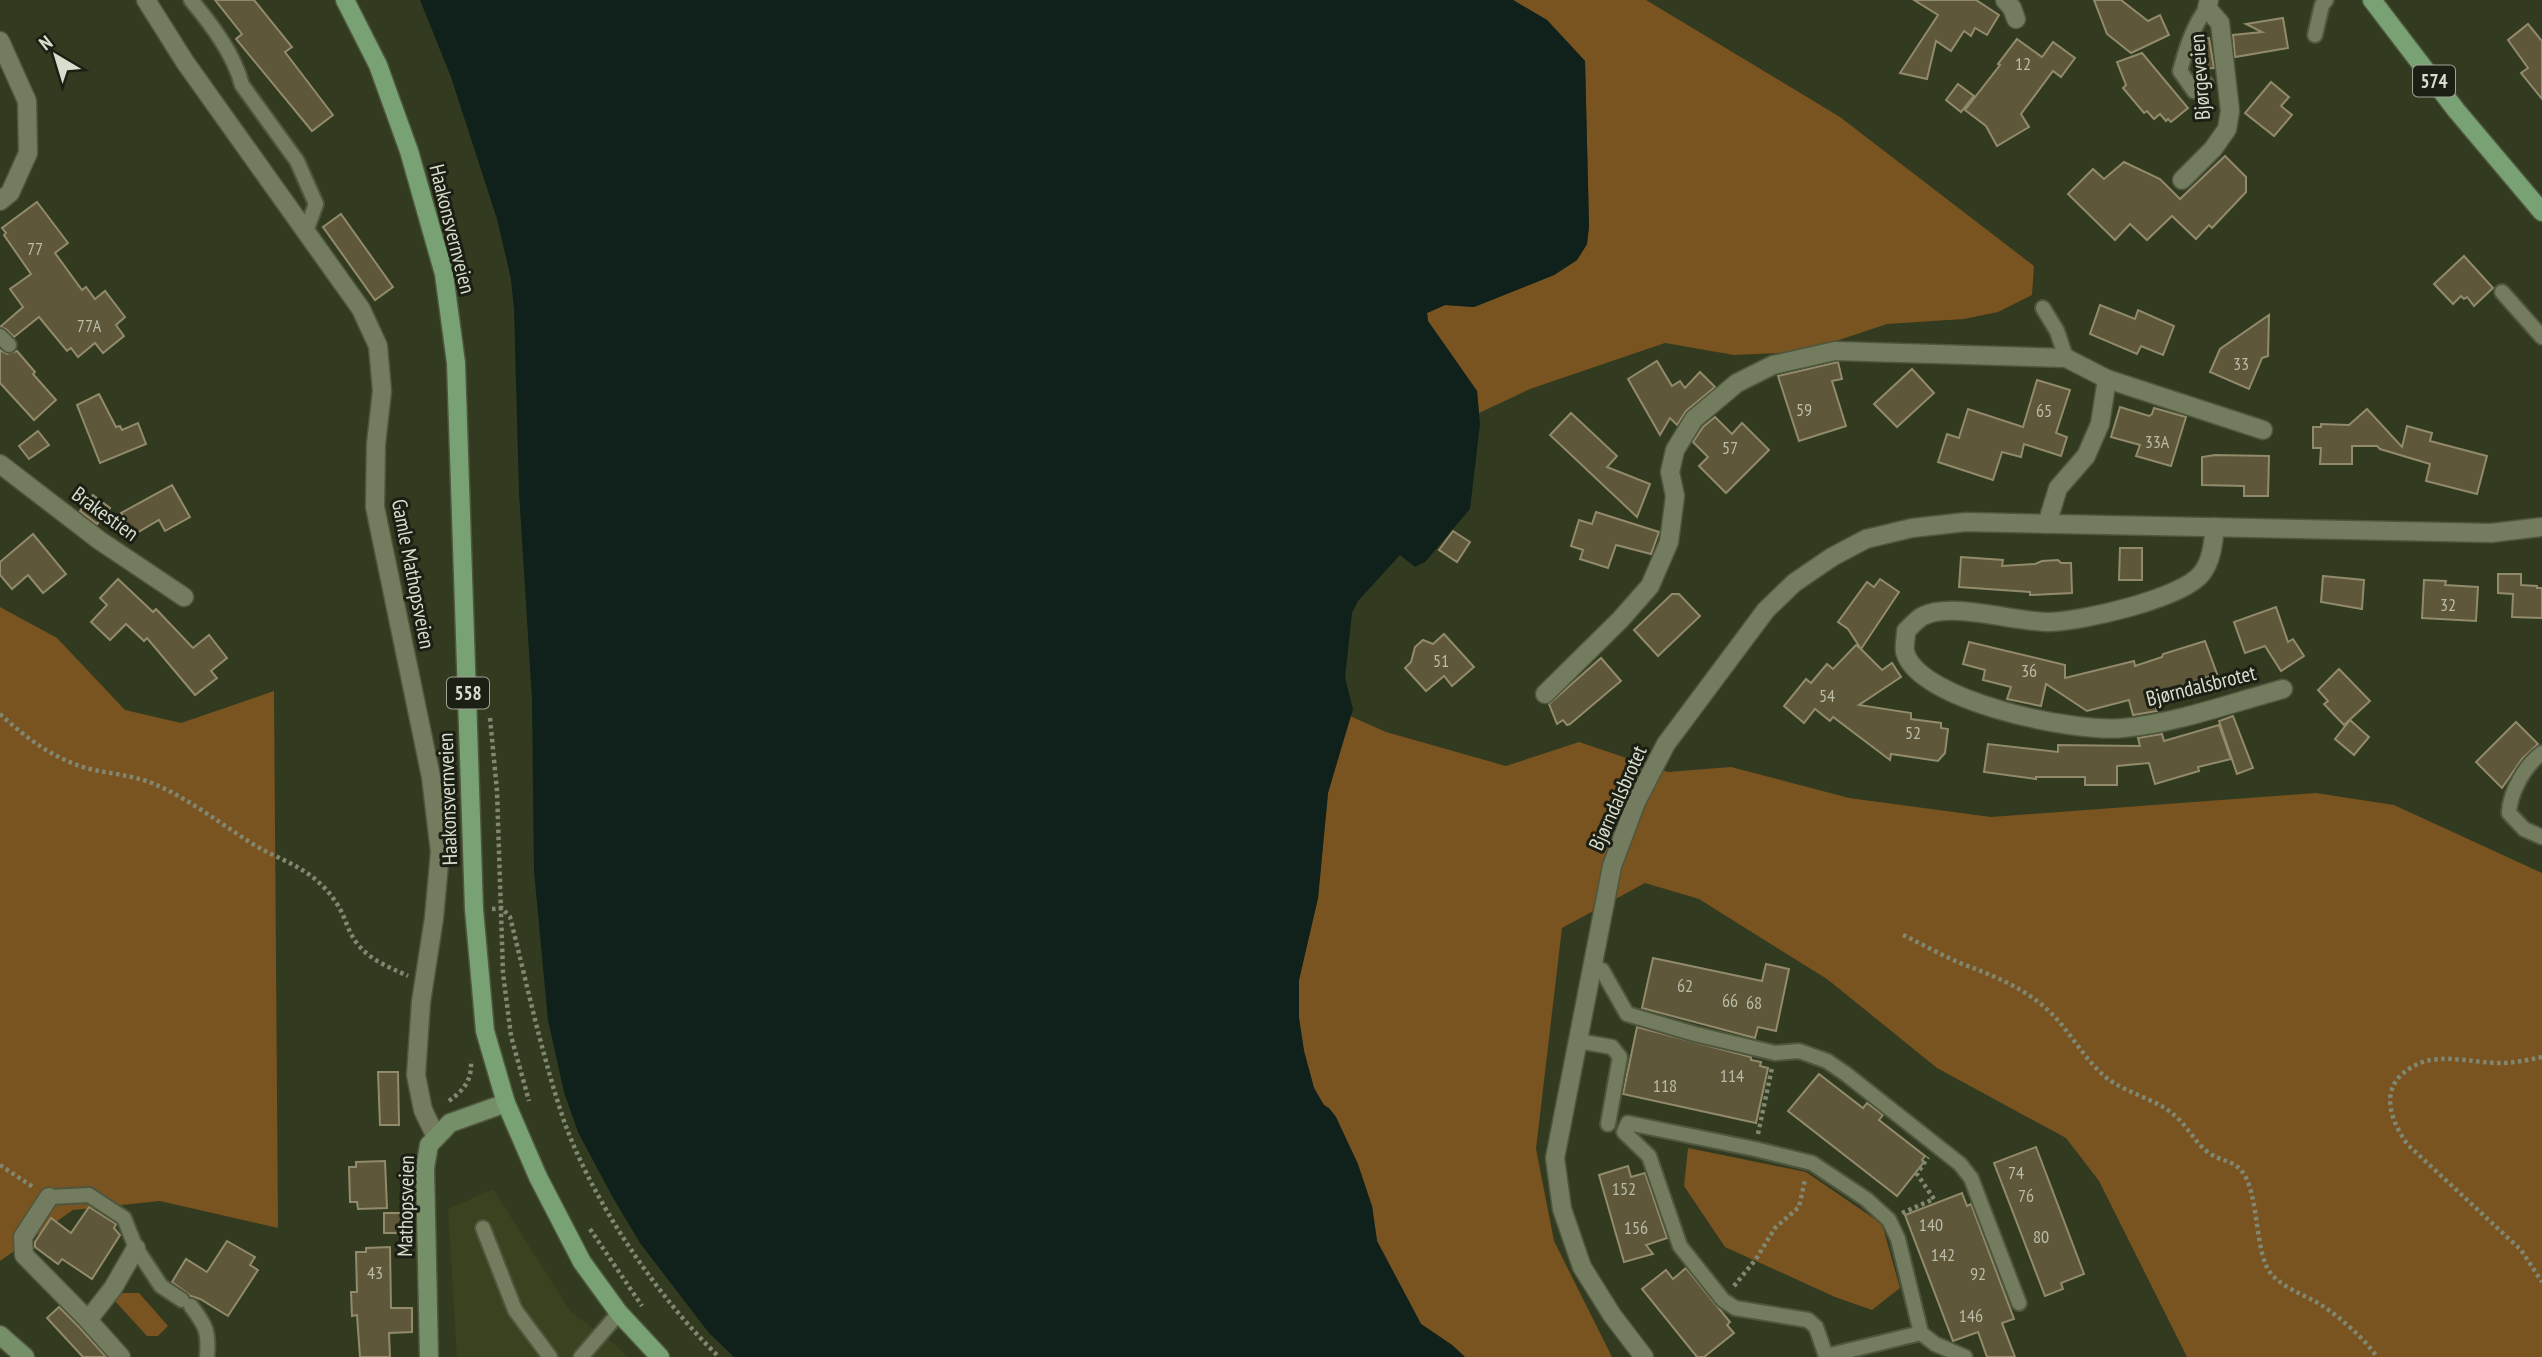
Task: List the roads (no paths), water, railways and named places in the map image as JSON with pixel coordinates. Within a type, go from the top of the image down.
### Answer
[{"type":"main road","name":"Haakonsvernveien","points":[[345,0],[377,65],[404,139],[444,274],[456,363],[474,909],[485,1031],[506,1103],[538,1177],[582,1262],[619,1312],[660,1357]]},
{"type":"main road","name":"574","points":[[2372,0],[2456,110],[2542,212]]},
{"type":"main road","name":"574","points":[[2499,160],[2542,197]]},
{"type":"main road","name":"Mathopsveien","points":[[429,1357],[425,1168],[429,1145],[450,1123],[506,1103]]},
{"type":"main road","points":[[0,1335],[25,1357]]},
{"type":"street","name":"Gamle Mathopsveien","points":[[146,0],[185,62],[361,309],[378,346],[382,391],[376,444],[374,507],[432,777],[440,852],[416,1075],[426,1116],[436,1137]]},
{"type":"street","points":[[2006,0],[2016,19]]},
{"type":"street","name":"Bjørgeveien","points":[[2182,180],[2213,149],[2227,130],[2230,111],[2220,23],[2208,4]]},
{"type":"street","points":[[0,41],[27,101],[28,153],[10,193],[0,201]]},
{"type":"street","points":[[1545,694],[1620,620],[1650,586],[1669,542],[1675,496],[1670,472],[1675,450],[1694,419],[1737,383],[1773,365],[1835,351],[2066,358],[2107,379],[2263,430]]},
{"type":"street","points":[[2047,524],[2058,488],[2086,456],[2100,424],[2107,379]]},
{"type":"street","name":"Brakestien","points":[[0,464],[99,540],[184,597]]},
{"type":"street","name":"Bjørndalsbrotet","points":[[1643,1357],[1582,1267],[1562,1209],[1555,1158],[1612,866],[1636,802],[1666,744],[1766,610],[1785,592],[1832,556],[1866,538],[1912,528],[1966,522],[2491,533],[2542,527]]},
{"type":"street","name":"Bjørndalsbrotet","points":[[2215,527],[2211,555],[2202,575],[2179,590],[2122,610],[2051,622],[1949,611],[1923,616],[1906,631],[1905,651],[1915,668],[1942,689],[2009,714],[2066,724],[2121,729],[2173,719],[2283,689]]},
{"type":"street","points":[[48,1197],[23,1237],[24,1255],[121,1357]]},
{"type":"street","points":[[88,1320],[113,1289],[136,1248]]},
{"type":"lane","points":[[191,0],[204,15],[239,71],[242,85],[297,161],[316,204],[306,231]]},
{"type":"lane","points":[[2315,35],[2322,5],[2326,0]]},
{"type":"lane","points":[[2206,83],[2194,91],[2180,71],[2194,29],[2208,4]]},
{"type":"lane","points":[[2502,292],[2542,337]]},
{"type":"lane","points":[[2043,308],[2057,331],[2066,358]]},
{"type":"lane","points":[[2542,753],[2510,797],[2509,813],[2524,829],[2542,837]]},
{"type":"lane","points":[[1591,966],[1602,970],[1627,1014],[1775,1053],[1799,1051],[1827,1061],[1960,1164],[1972,1178],[2019,1303]]},
{"type":"lane","points":[[1578,1041],[1612,1047],[1620,1057],[1608,1124]]},
{"type":"lane","points":[[1921,1333],[1823,1356],[1816,1327],[1808,1320],[1735,1308],[1723,1300],[1680,1246],[1649,1156],[1624,1132],[1628,1123],[1812,1163],[1866,1199],[1889,1220],[1898,1240],[1921,1333],[1935,1344],[1965,1357]]},
{"type":"lane","points":[[48,1197],[89,1195],[124,1218],[136,1248],[161,1286],[187,1303],[205,1324],[209,1335],[207,1357]]},
{"type":"lane","points":[[483,1228],[515,1310],[550,1357]]},
{"type":"lane","points":[[581,1357],[619,1312]]},
{"type":"water","points":[[420,0],[1513,0],[1547,20],[1585,61],[1589,226],[1587,244],[1577,260],[1554,275],[1474,307],[1445,305],[1427,313],[1428,321],[1477,391],[1480,424],[1470,509],[1425,562],[1415,567],[1400,555],[1358,601],[1352,613],[1345,678],[1353,709],[1328,793],[1318,898],[1299,980],[1299,1018],[1314,1088],[1324,1105],[1336,1117],[1358,1164],[1372,1206],[1377,1241],[1421,1324],[1465,1357],[734,1357],[709,1333],[640,1243],[578,1132],[564,1092],[548,1020],[534,871],[532,699],[519,492],[511,279],[497,219],[451,77]]}]
